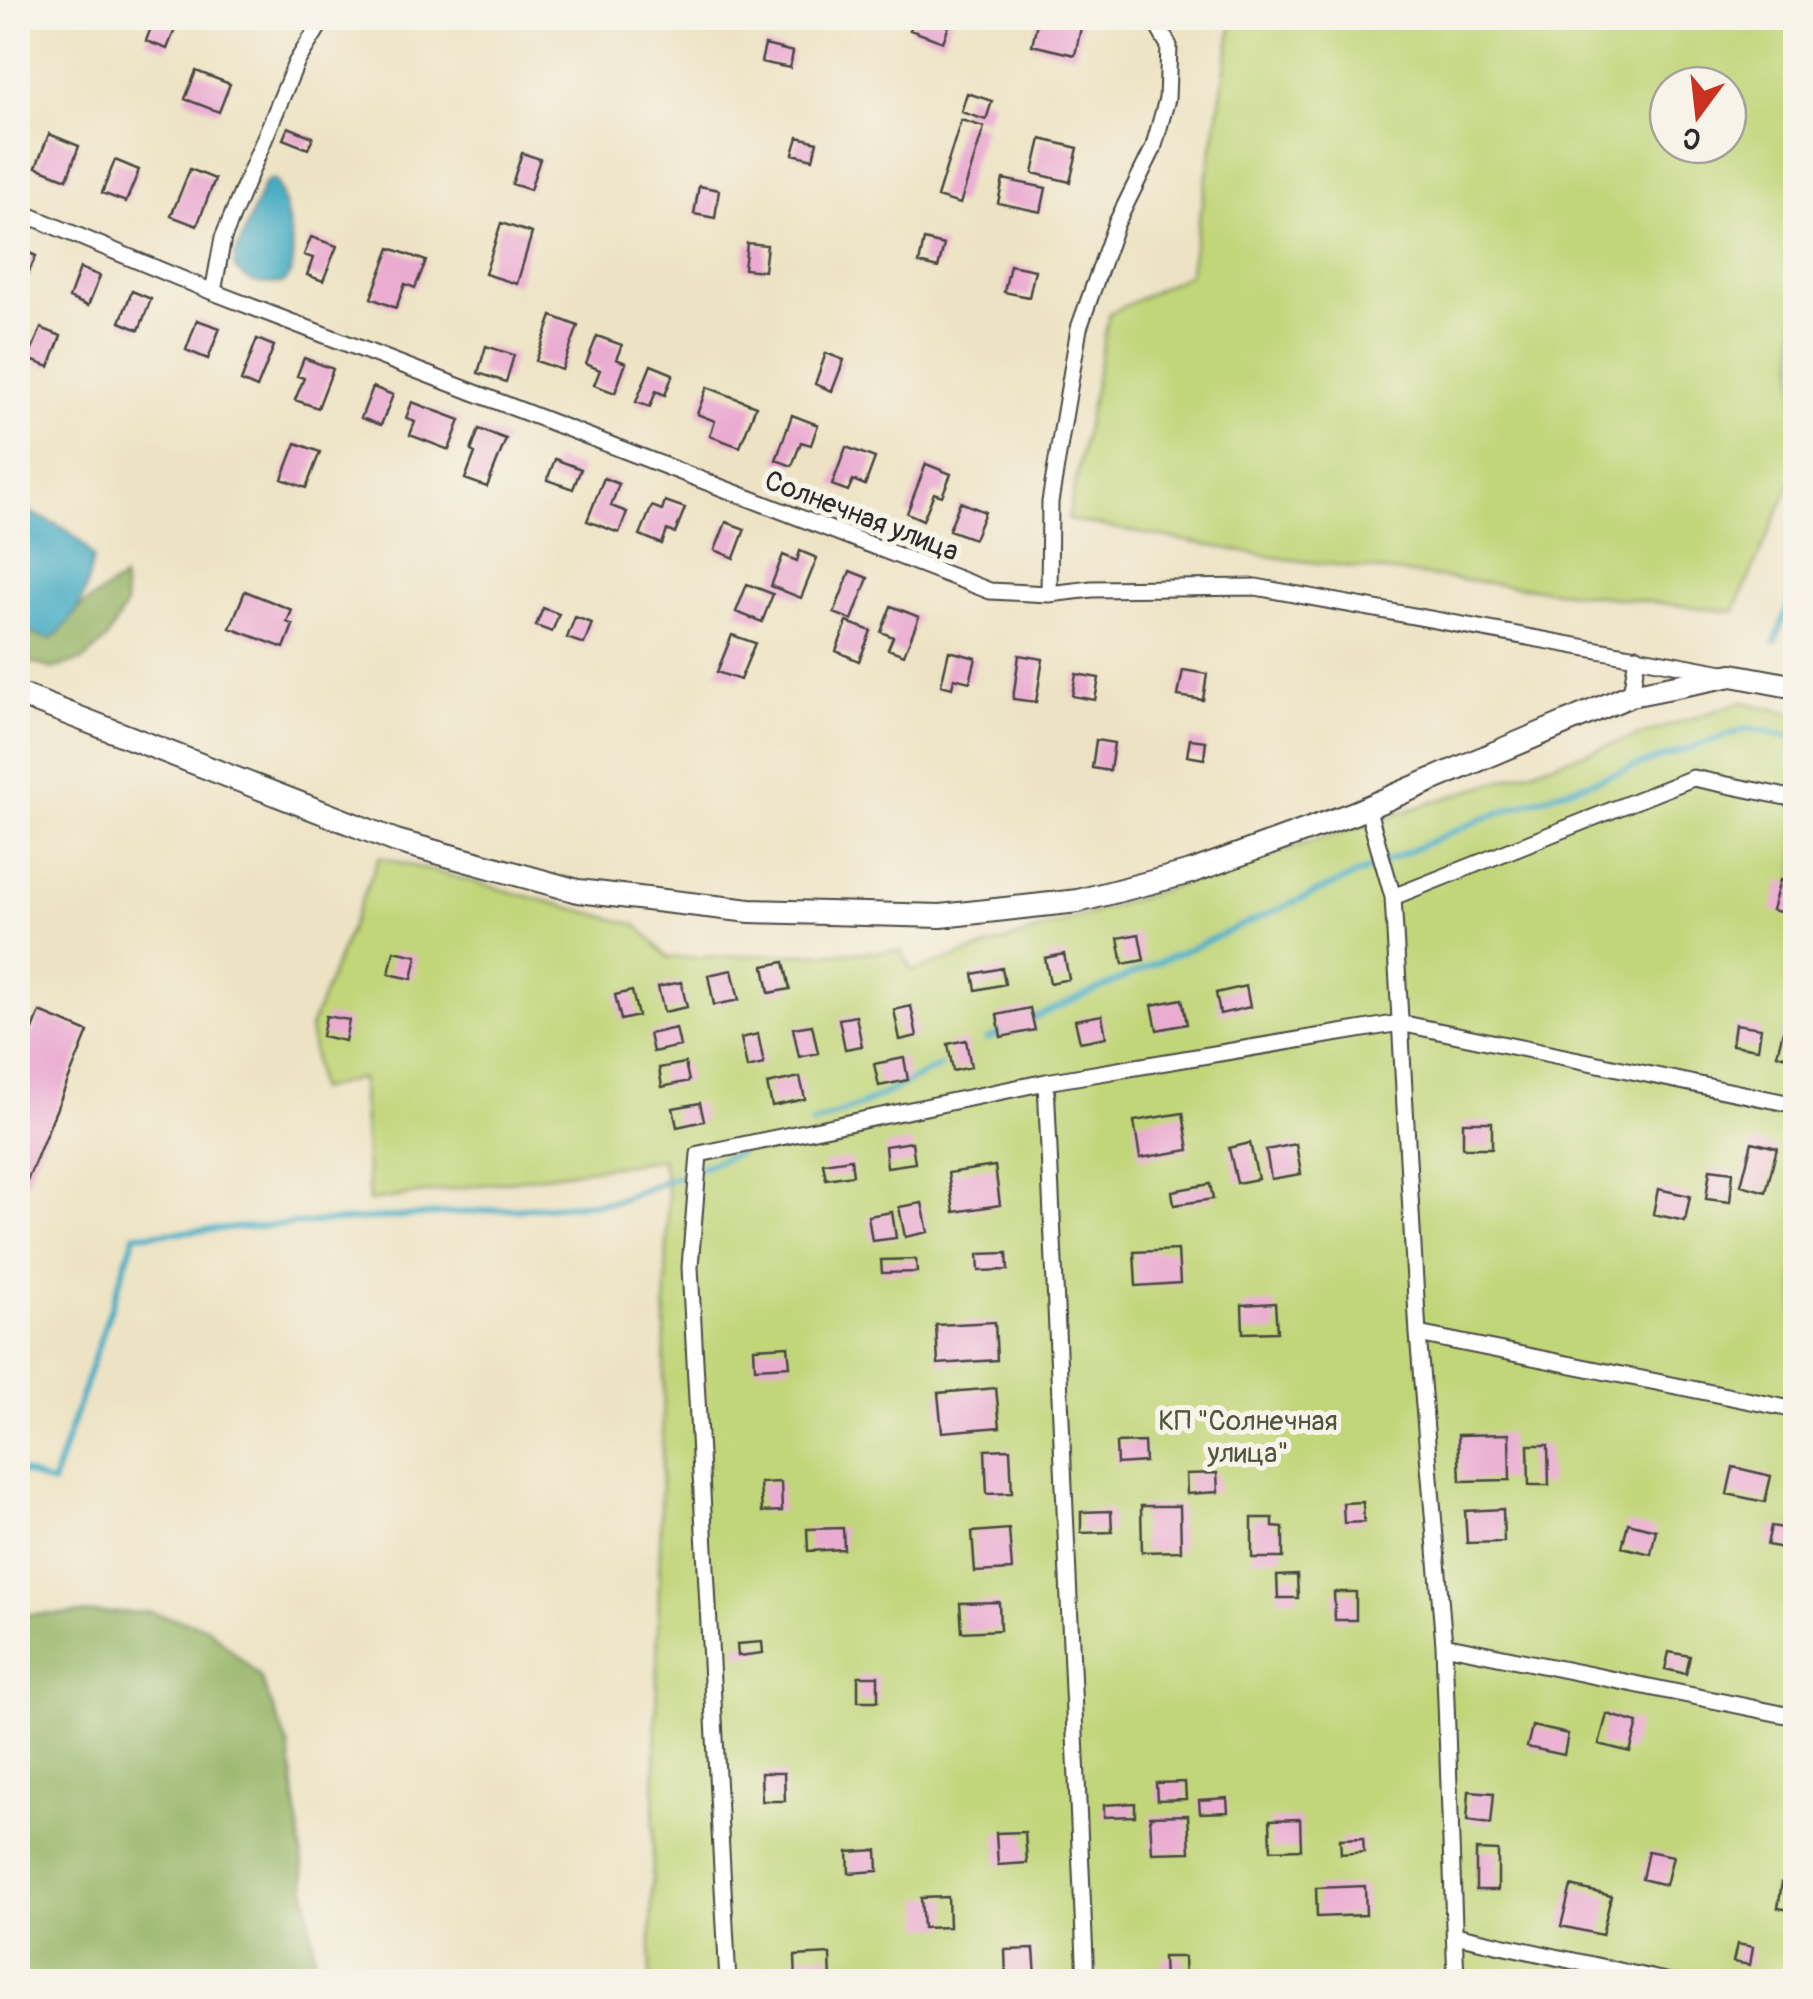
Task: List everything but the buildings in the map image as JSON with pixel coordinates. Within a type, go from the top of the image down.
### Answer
[{"type":"main road","points":[[18,694],[396,841],[578,891],[750,911],[941,916],[1078,901],[1191,872],[1367,807],[1631,695],[1732,675],[1796,686]]},
{"type":"street","points":[[213,292],[223,238],[296,63],[324,18]]},
{"type":"street","points":[[1048,594],[1050,502],[1079,328],[1116,224],[1154,150],[1167,99],[1169,46],[1154,18]]},
{"type":"street","name":"Солнечная улица","points":[[18,211],[213,292],[990,591],[1048,594],[1092,589],[1256,587],[1732,675]]},
{"type":"street","points":[[1631,695],[1636,656]]},
{"type":"street","points":[[1393,897],[1694,778],[1796,799]]},
{"type":"street","points":[[1367,807],[1393,897],[1418,1334],[1444,1645],[1456,1982]]},
{"type":"street","points":[[728,1982],[690,1268],[700,1154],[1046,1082],[1400,1023],[1796,1106]]},
{"type":"street","points":[[1046,1082],[1086,1982]]},
{"type":"street","points":[[1418,1334],[1796,1410]]},
{"type":"street","points":[[1444,1645],[1796,1717]]},
{"type":"street","points":[[1455,1935],[1670,1982]]},
{"type":"green space","points":[[1233,18],[1795,18],[1795,474],[1734,612],[1285,559],[1068,520],[1109,314],[1189,274]]},
{"type":"green space","points":[[123,578],[126,605],[106,640],[84,660],[52,669],[18,658],[18,630],[51,638],[81,607]]},
{"type":"green space","name":"КП \"Солнечная улица\"","points":[[1742,702],[1795,714],[1795,1981],[650,1981],[668,1196],[662,1159],[369,1201],[361,1078],[318,1090],[310,1028],[379,857],[637,925],[668,958],[901,951],[913,971]]},
{"type":"green space","points":[[149,1612],[207,1627],[260,1677],[289,1747],[317,1981],[18,1981],[18,1615]]},
{"type":"water","points":[[269,180],[275,180],[282,195],[291,243],[292,267],[284,283],[257,283],[234,268],[235,256]]},
{"type":"water","points":[[18,506],[67,530],[93,557],[81,602],[69,622],[51,639],[18,630]]},
{"type":"waterway","points":[[1775,642],[1796,584]]},
{"type":"waterway","points":[[1029,1020],[1486,817],[1749,728],[1796,738]]},
{"type":"waterway","points":[[987,1039],[1004,1032]]},
{"type":"waterway","points":[[812,1124],[866,1103],[940,1066]]},
{"type":"waterway","points":[[18,1470],[52,1484],[135,1235],[612,1202],[740,1152]]}]
